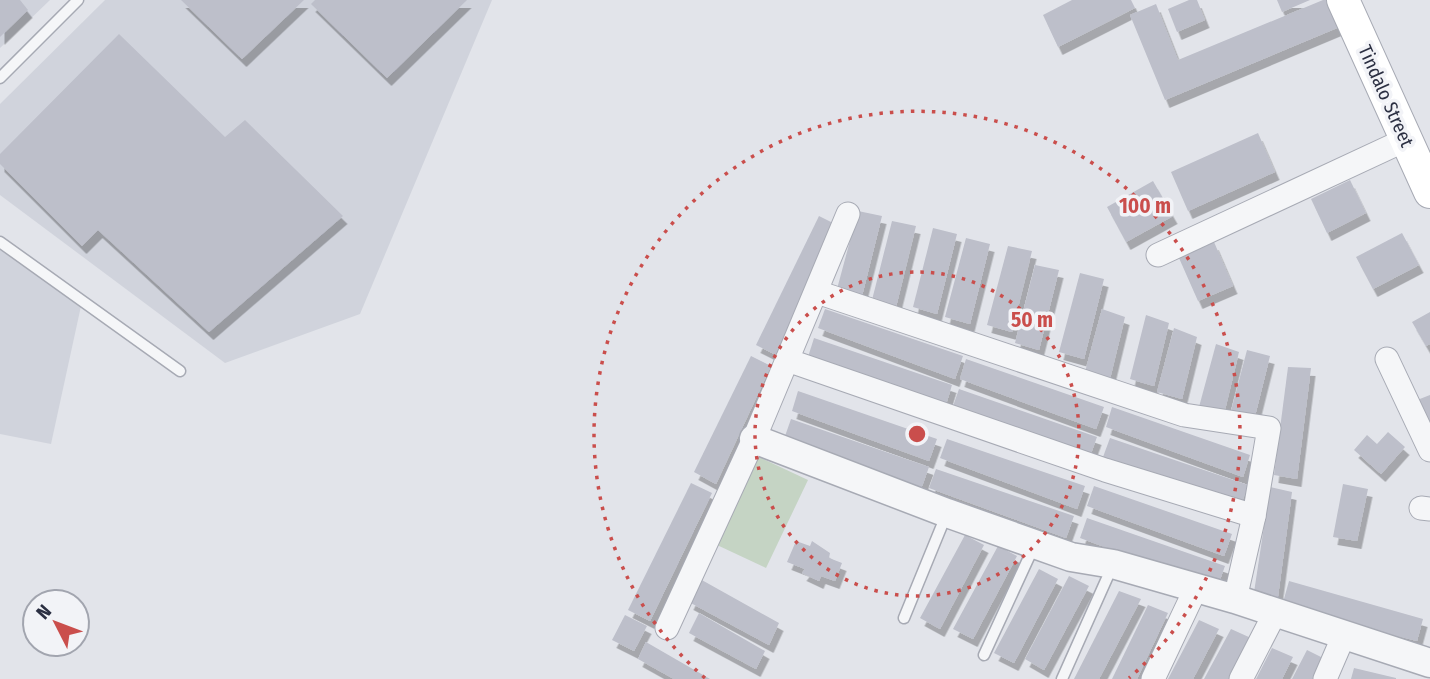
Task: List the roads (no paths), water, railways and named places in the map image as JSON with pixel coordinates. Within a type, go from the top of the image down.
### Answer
[{"type":"main road","name":"Tindalo Street","points":[[1343,0],[1430,192]]},
{"type":"street","points":[[1158,255],[1405,140]]},
{"type":"street","points":[[667,628],[754,439],[848,214]]},
{"type":"street","points":[[817,292],[1184,415],[1269,428],[1254,516],[1235,598]]},
{"type":"street","points":[[1387,359],[1430,450]]},
{"type":"street","points":[[787,360],[1105,470],[1254,516]]},
{"type":"street","points":[[754,439],[1071,557],[1113,564],[1235,598],[1430,663]]},
{"type":"street","points":[[1153,679],[1196,588]]},
{"type":"street","points":[[1241,679],[1275,613]]},
{"type":"street","points":[[1325,679],[1345,635]]},
{"type":"lane","points":[[0,78],[78,0]]},
{"type":"lane","points":[[0,242],[180,371]]},
{"type":"lane","points":[[904,618],[947,513]]},
{"type":"lane","points":[[984,655],[1035,544]]},
{"type":"lane","points":[[1062,679],[1113,564]]}]
